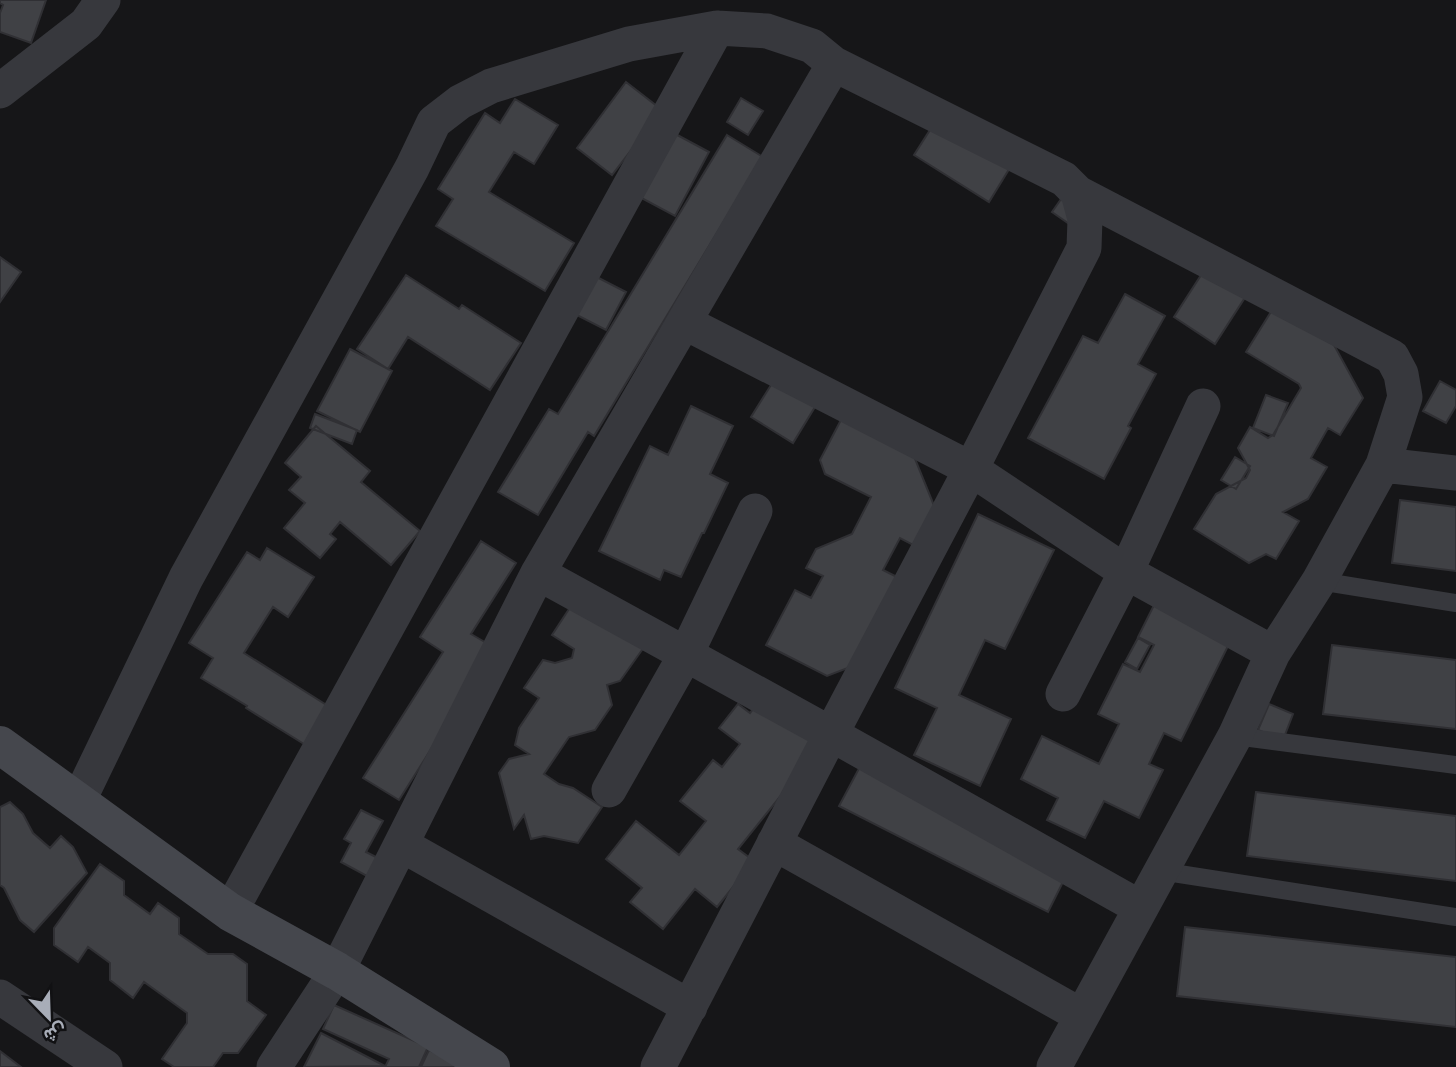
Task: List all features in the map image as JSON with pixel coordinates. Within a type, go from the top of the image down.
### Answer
[{"type":"main road","points":[[0,745],[230,912],[337,971],[491,1067]]},
{"type":"street","points":[[0,91],[86,24],[103,0]]},
{"type":"street","points":[[230,912],[717,28]]},
{"type":"street","points":[[78,802],[186,578],[412,168],[434,122],[460,102],[491,86],[629,44],[717,28],[767,31],[812,46],[834,64],[1064,179],[1078,193],[1392,357],[1401,374],[1405,397],[1383,465],[1319,581],[1273,653],[1235,736],[1054,1067]]},
{"type":"street","points":[[274,1067],[337,971],[538,573],[834,64]]},
{"type":"street","points":[[658,1067],[1084,248],[1085,219],[1078,193]]},
{"type":"street","points":[[684,322],[971,469],[1126,572],[1273,653]]},
{"type":"street","points":[[1063,694],[1126,572],[1203,406]]},
{"type":"street","points":[[1383,465],[1456,473]]},
{"type":"street","points":[[609,790],[686,654],[755,511]]},
{"type":"street","points":[[538,573],[1141,908]]},
{"type":"street","points":[[774,843],[1082,1016]]},
{"type":"street","points":[[402,845],[690,1007]]},
{"type":"street","points":[[0,997],[105,1067]]},
{"type":"lane","points":[[1319,581],[1456,603]]},
{"type":"lane","points":[[1235,736],[1456,765]]},
{"type":"lane","points":[[1160,871],[1456,917]]},
{"type":"building","points":[[0,0],[46,0],[31,43],[0,32],[3,5]]},
{"type":"building","points":[[626,82],[662,110],[612,175],[577,148]]},
{"type":"building","points":[[741,98],[763,111],[748,135],[727,122]]},
{"type":"building","points":[[515,99],[558,125],[534,164],[514,152],[489,192],[574,243],[545,291],[436,226],[453,199],[438,189],[485,113],[500,123]]},
{"type":"building","points":[[937,119],[1011,166],[989,202],[914,155]]},
{"type":"building","points":[[668,130],[709,152],[675,216],[634,194]]},
{"type":"building","points":[[727,135],[763,157],[594,436],[588,432],[538,515],[498,492],[549,409],[558,414]]},
{"type":"building","points":[[1068,189],[1075,228],[1052,212]]},
{"type":"building","points":[[0,257],[21,272],[0,302]]},
{"type":"building","points":[[1205,269],[1246,296],[1215,344],[1174,317]]},
{"type":"building","points":[[587,272],[626,292],[606,330],[567,310]]},
{"type":"building","points":[[406,275],[459,309],[462,305],[521,343],[490,390],[408,337],[388,369],[357,349]]},
{"type":"building","points":[[1125,294],[1165,316],[1138,364],[1156,374],[1104,479],[1028,438],[1083,336],[1098,343]]},
{"type":"building","points":[[1272,310],[1334,345],[1363,398],[1340,435],[1328,428],[1311,458],[1327,467],[1308,499],[1283,512],[1299,521],[1276,559],[1266,554],[1249,563],[1194,529],[1216,494],[1246,478],[1250,470],[1238,448],[1250,427],[1268,438],[1273,435],[1301,388],[1299,384],[1246,352]]},
{"type":"building","points":[[350,349],[392,371],[360,432],[317,411]]},
{"type":"building","points":[[776,377],[818,402],[793,443],[751,417]]},
{"type":"building","points":[[1440,381],[1456,390],[1456,406],[1446,423],[1423,411]]},
{"type":"building","points":[[1266,395],[1288,403],[1274,436],[1253,428]]},
{"type":"building","points":[[691,406],[733,426],[710,474],[728,483],[681,577],[664,570],[660,580],[599,551],[650,446],[668,455]]},
{"type":"building","points":[[315,414],[357,430],[352,444],[310,428]]},
{"type":"building","points":[[843,416],[907,439],[935,508],[915,546],[900,538],[883,570],[899,578],[853,666],[827,676],[766,645],[795,590],[811,598],[823,576],[806,568],[816,549],[852,534],[871,497],[825,474],[820,460]]},
{"type":"building","points":[[316,426],[370,471],[361,482],[420,531],[391,565],[340,522],[330,534],[336,539],[320,558],[284,528],[305,503],[289,490],[301,477],[285,463]]},
{"type":"building","points":[[1235,457],[1250,466],[1236,489],[1221,480]]},
{"type":"building","points":[[1400,500],[1456,507],[1456,571],[1392,563]]},
{"type":"building","points":[[978,514],[1054,550],[1005,649],[985,640],[959,695],[1011,719],[980,786],[914,755],[937,708],[895,688]]},
{"type":"building","points":[[481,541],[516,563],[471,634],[495,648],[399,800],[363,778],[443,652],[420,637]]},
{"type":"building","points":[[267,548],[314,577],[288,617],[273,607],[244,653],[336,711],[312,749],[201,678],[213,658],[189,643],[247,552],[260,560]]},
{"type":"building","points":[[1154,605],[1230,642],[1181,741],[1164,733],[1149,764],[1163,770],[1139,818],[1104,801],[1085,838],[1047,820],[1058,798],[1021,779],[1042,736],[1099,764],[1119,724],[1098,714],[1123,664],[1140,672],[1154,645],[1138,637]]},
{"type":"building","points":[[571,606],[647,643],[620,681],[607,685],[612,705],[595,730],[569,737],[544,774],[559,784],[573,788],[602,807],[578,843],[544,836],[531,839],[524,815],[514,829],[499,773],[509,759],[529,754],[515,745],[519,728],[539,698],[524,688],[543,660],[555,663],[572,658],[574,649],[552,635]]},
{"type":"building","points":[[1138,638],[1150,645],[1137,669],[1125,662]]},
{"type":"building","points":[[1332,645],[1456,660],[1456,729],[1323,714]]},
{"type":"building","points":[[762,697],[819,748],[738,849],[754,861],[717,907],[695,889],[663,929],[630,902],[642,888],[606,859],[636,821],[679,855],[706,821],[680,801],[713,760],[722,767],[740,744],[719,728],[738,704],[750,713]]},
{"type":"building","points":[[1269,704],[1293,714],[1283,740],[1258,730]]},
{"type":"building","points":[[863,761],[1071,866],[1048,912],[839,806]]},
{"type":"building","points":[[1256,792],[1456,816],[1456,881],[1247,856]]},
{"type":"building","points":[[10,802],[23,814],[33,833],[50,848],[61,836],[73,847],[87,873],[34,932],[20,920],[0,885],[0,807]]},
{"type":"building","points":[[361,810],[383,821],[366,852],[386,862],[376,881],[341,862],[351,843],[344,839]]},
{"type":"building","points":[[100,864],[124,881],[124,895],[150,914],[158,903],[179,918],[179,934],[208,954],[233,954],[247,964],[247,1001],[266,1015],[238,1053],[223,1053],[213,1067],[174,1067],[162,1059],[187,1023],[187,1013],[144,982],[133,998],[110,980],[110,963],[88,947],[78,962],[54,945],[54,928]]},
{"type":"building","points":[[1185,927],[1456,957],[1456,1027],[1177,996]]},
{"type":"building","points":[[334,1005],[428,1047],[419,1067],[385,1067],[389,1059],[323,1029]]},
{"type":"building","points":[[321,1033],[385,1066],[304,1067]]},
{"type":"building","points":[[429,1050],[469,1067],[421,1067]]},
{"type":"building","points":[[0,1051],[21,1067],[0,1067]]}]
